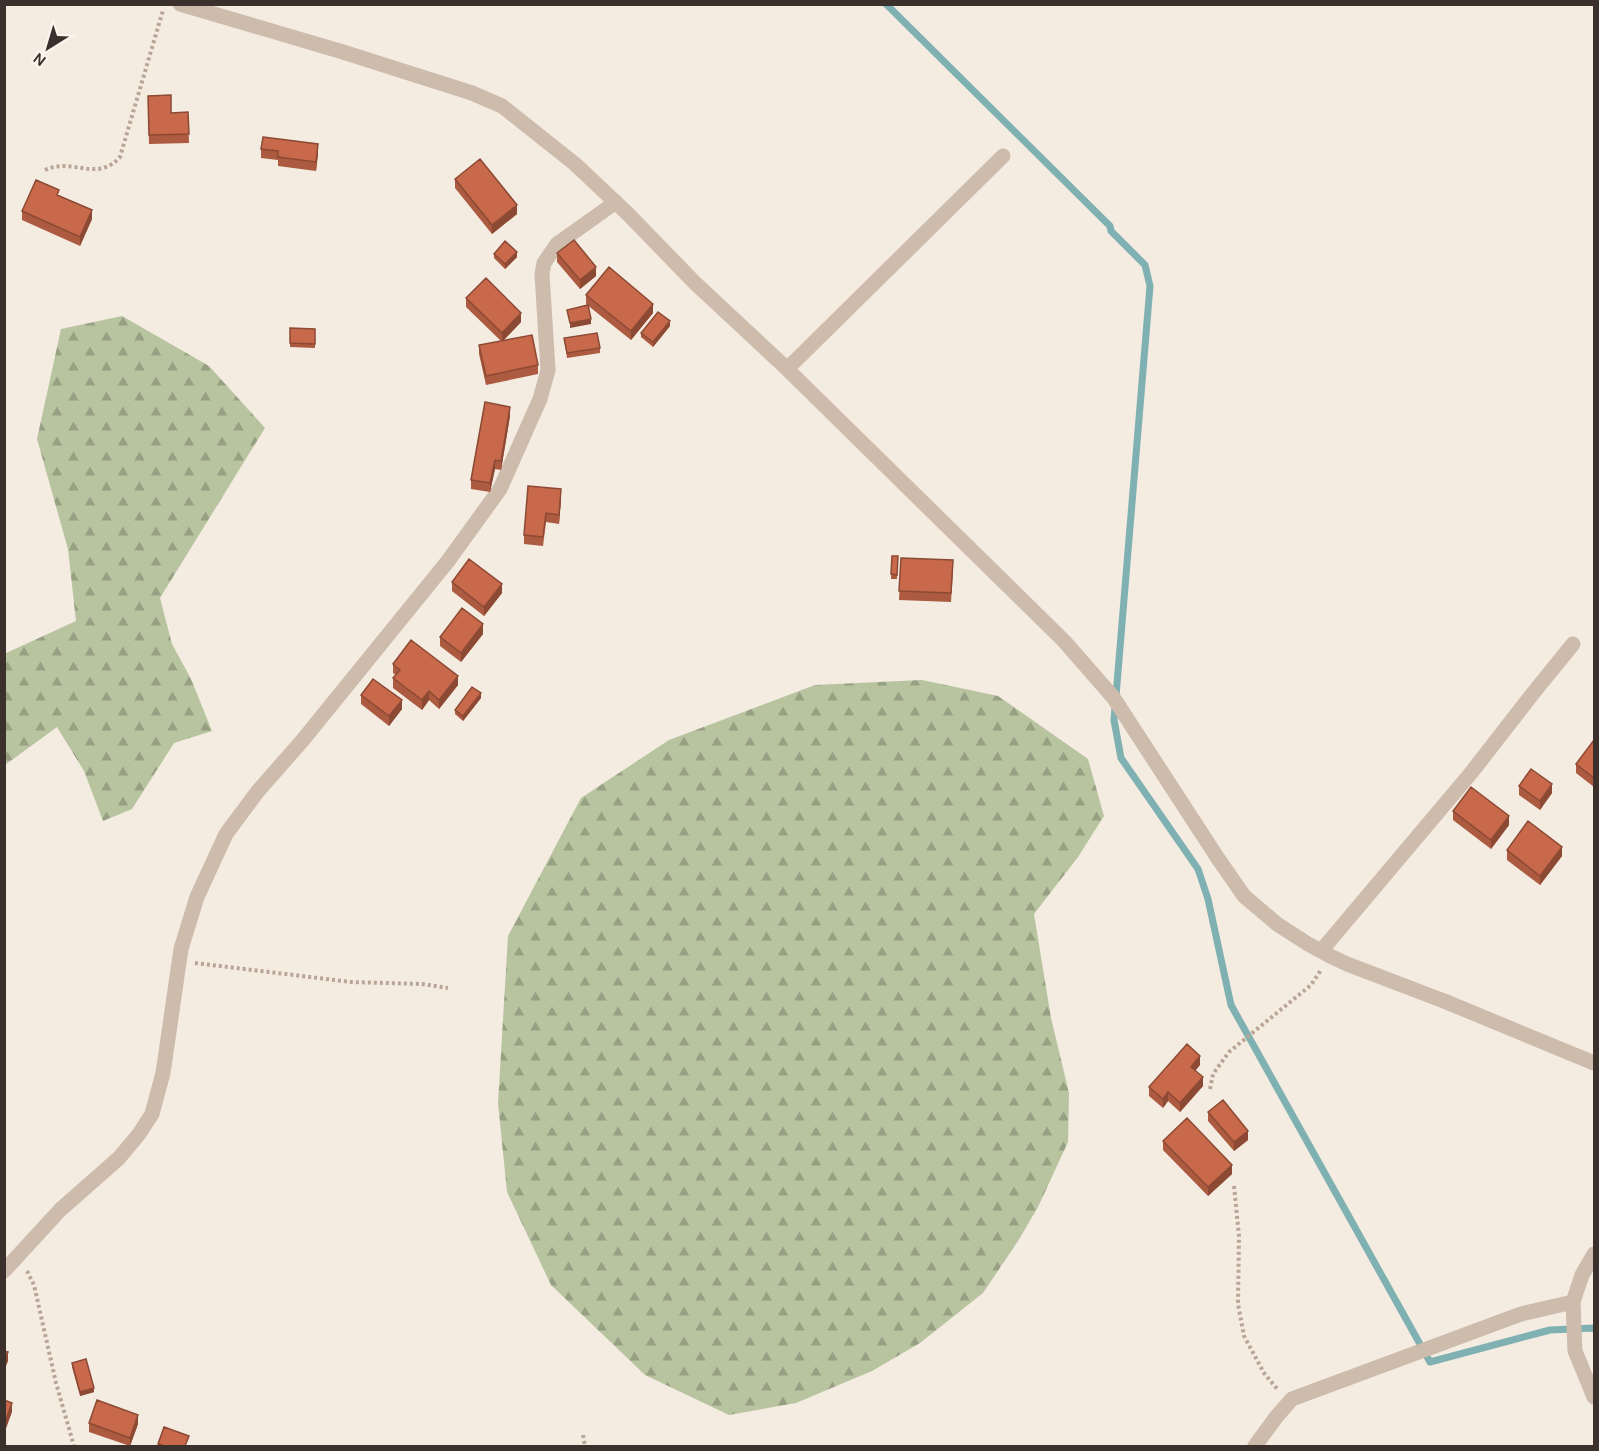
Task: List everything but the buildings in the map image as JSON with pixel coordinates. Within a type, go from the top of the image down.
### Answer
[{"type":"street","points":[[180,4],[354,55],[472,93],[502,106],[575,164],[616,202],[695,283],[787,369],[1064,641],[1113,697],[1244,896],[1277,924],[1325,954],[1444,1000],[1594,1063]]},
{"type":"street","points":[[787,369],[1003,156]]},
{"type":"street","points":[[4,1271],[60,1210],[119,1158],[152,1114],[163,1073],[182,949],[197,897],[226,834],[258,791],[302,741],[448,561],[500,489],[540,399],[548,370],[544,263],[556,244],[616,202]]},
{"type":"street","points":[[1325,954],[1574,644]]},
{"type":"street","points":[[1594,1254],[1582,1275],[1573,1302],[1575,1351],[1594,1397]]},
{"type":"street","points":[[1255,1446],[1292,1399],[1521,1314],[1573,1302]]},
{"type":"path","points":[[45,170],[66,165],[106,168],[120,157],[165,4]]},
{"type":"path","points":[[1210,1089],[1213,1074],[1229,1052],[1311,985],[1325,954]]},
{"type":"path","points":[[180,961],[351,982],[422,984],[448,988]]},
{"type":"path","points":[[1234,1186],[1239,1236],[1238,1304],[1244,1336],[1264,1373],[1289,1403]]},
{"type":"path","points":[[18,1256],[34,1285],[56,1383],[74,1446]]},
{"type":"path","points":[[583,1435],[585,1446]]},
{"type":"green space","points":[[122,316],[209,366],[265,428],[160,598],[172,644],[191,679],[212,731],[174,743],[132,809],[103,821],[84,771],[57,727],[5,765],[4,654],[76,621],[68,549],[37,439],[61,329]]},
{"type":"green space","points":[[922,680],[998,696],[1088,759],[1104,816],[1078,857],[1034,914],[1051,1018],[1069,1093],[1068,1142],[1038,1207],[983,1293],[920,1343],[872,1371],[796,1403],[729,1415],[645,1375],[551,1285],[507,1192],[498,1103],[508,936],[581,798],[669,740],[815,685]]},
{"type":"waterway","points":[[886,4],[1110,226],[1111,231],[1145,265],[1150,286],[1114,720],[1121,758],[1198,869],[1208,899],[1231,1005],[1430,1362],[1550,1330],[1594,1329]]}]
